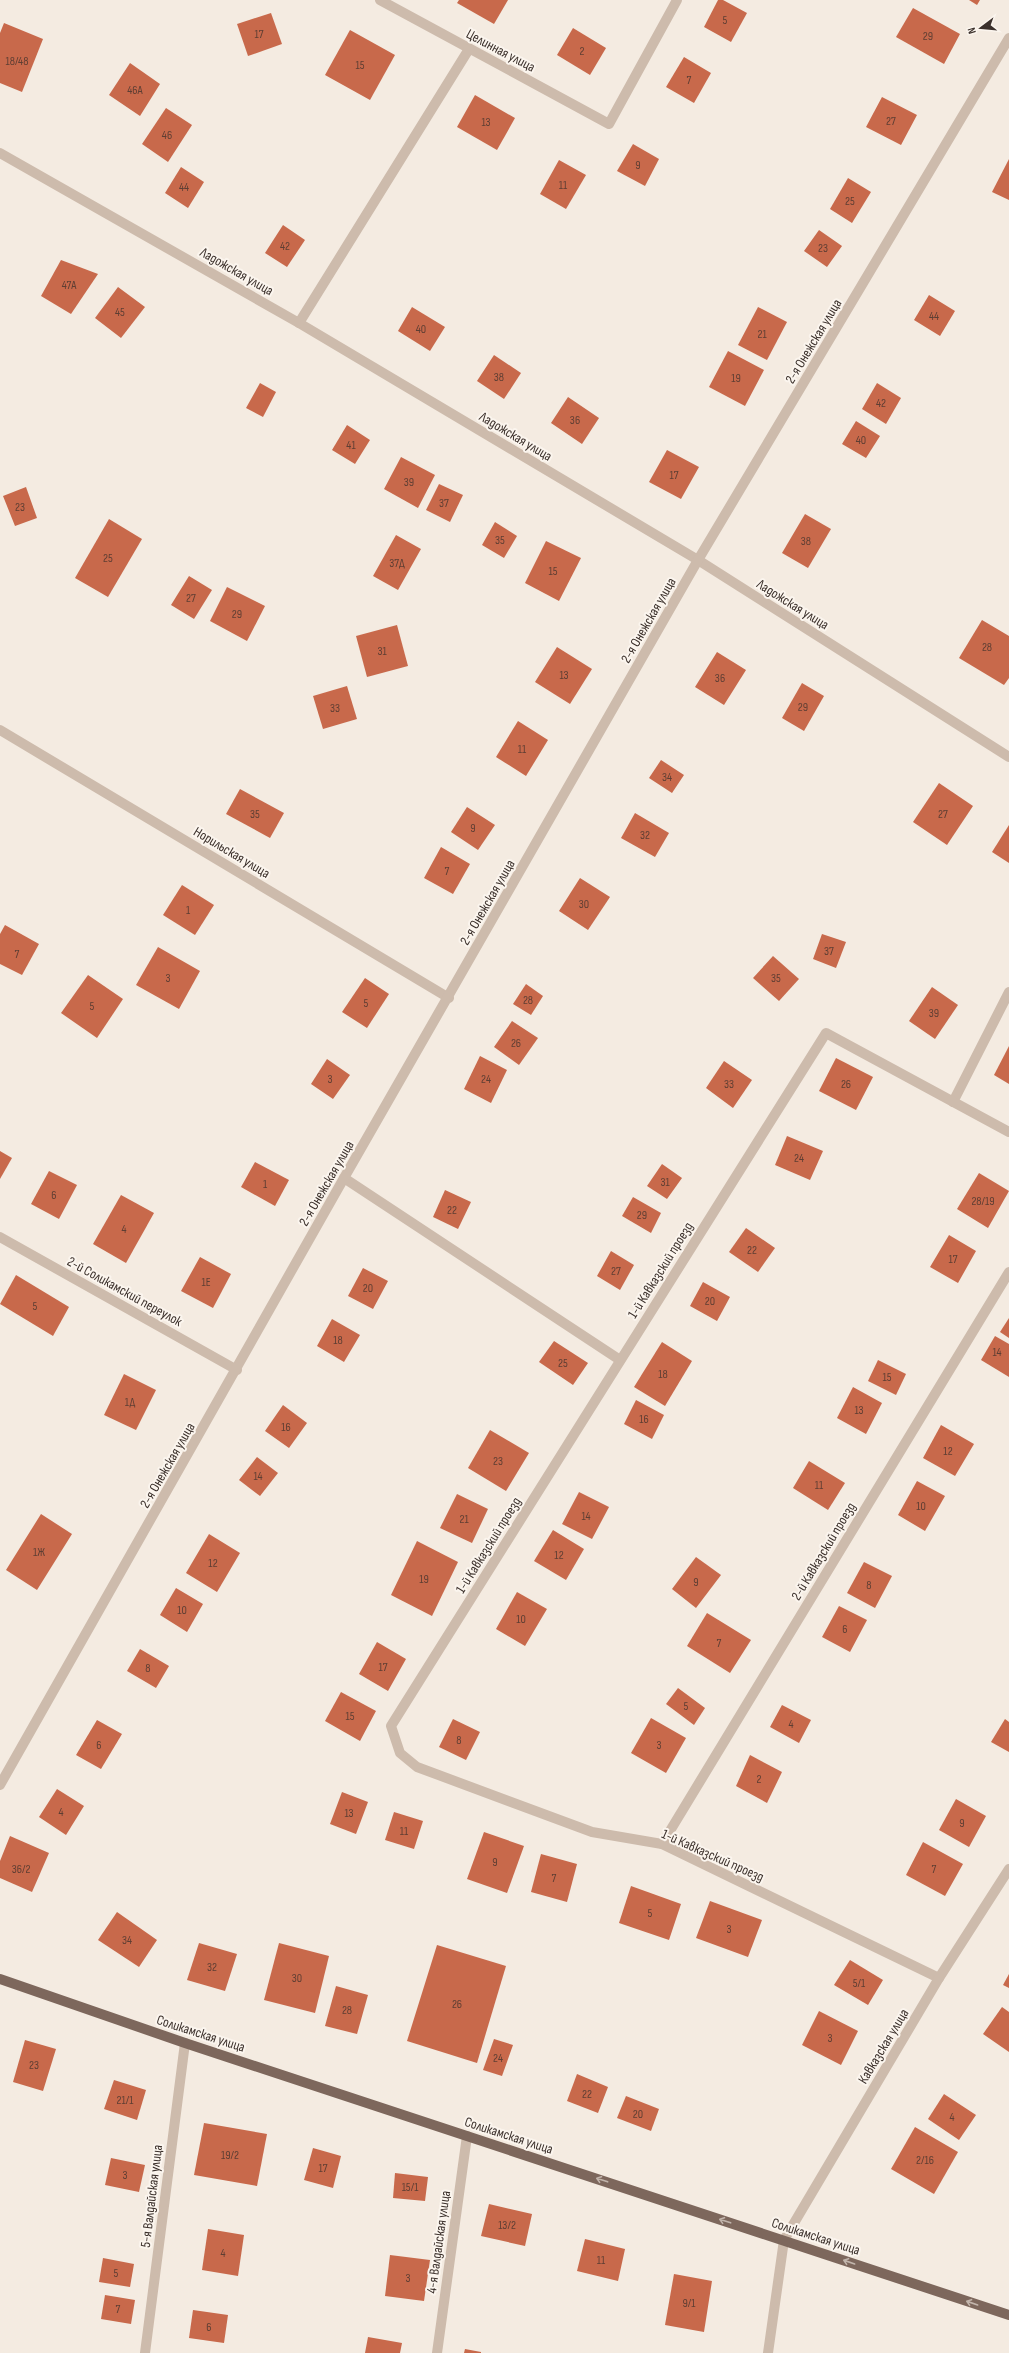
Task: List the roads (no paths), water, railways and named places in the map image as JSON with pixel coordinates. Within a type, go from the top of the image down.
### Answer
[{"type":"main road","name":"Соликамская улица","points":[[0,1980],[185,2043],[1009,2315]]},
{"type":"street","name":"Целинная улица","points":[[380,0],[609,124],[677,0]]},
{"type":"street","name":"2-я Онежская улица","points":[[0,1785],[237,1370],[344,1178],[449,998],[698,560],[1009,38]]},
{"type":"street","points":[[299,323],[469,49]]},
{"type":"street","name":"Ладожская улица","points":[[0,153],[299,323],[698,560],[1009,757]]},
{"type":"street","name":"Норильская улица","points":[[0,730],[449,998]]},
{"type":"street","points":[[954,1102],[1009,992]]},
{"type":"street","name":"1-й Кавказский проезд","points":[[939,1978],[662,1844],[592,1832],[417,1767],[400,1753],[391,1726],[826,1033],[1009,1132]]},
{"type":"street","points":[[344,1178],[620,1360]]},
{"type":"street","name":"2-й Соликамский переулок","points":[[0,1237],[237,1370]]},
{"type":"street","name":"2-й Кавказский проезд","points":[[662,1844],[1009,1272]]},
{"type":"street","name":"Кавказская улица","points":[[784,2240],[939,1978],[1009,1869]]},
{"type":"street","name":"5-я Валдайская улица","points":[[145,2353],[185,2043]]},
{"type":"street","name":"4-я Валдайская улица","points":[[437,2353],[467,2136]]},
{"type":"street","points":[[768,2353],[784,2240]]}]
